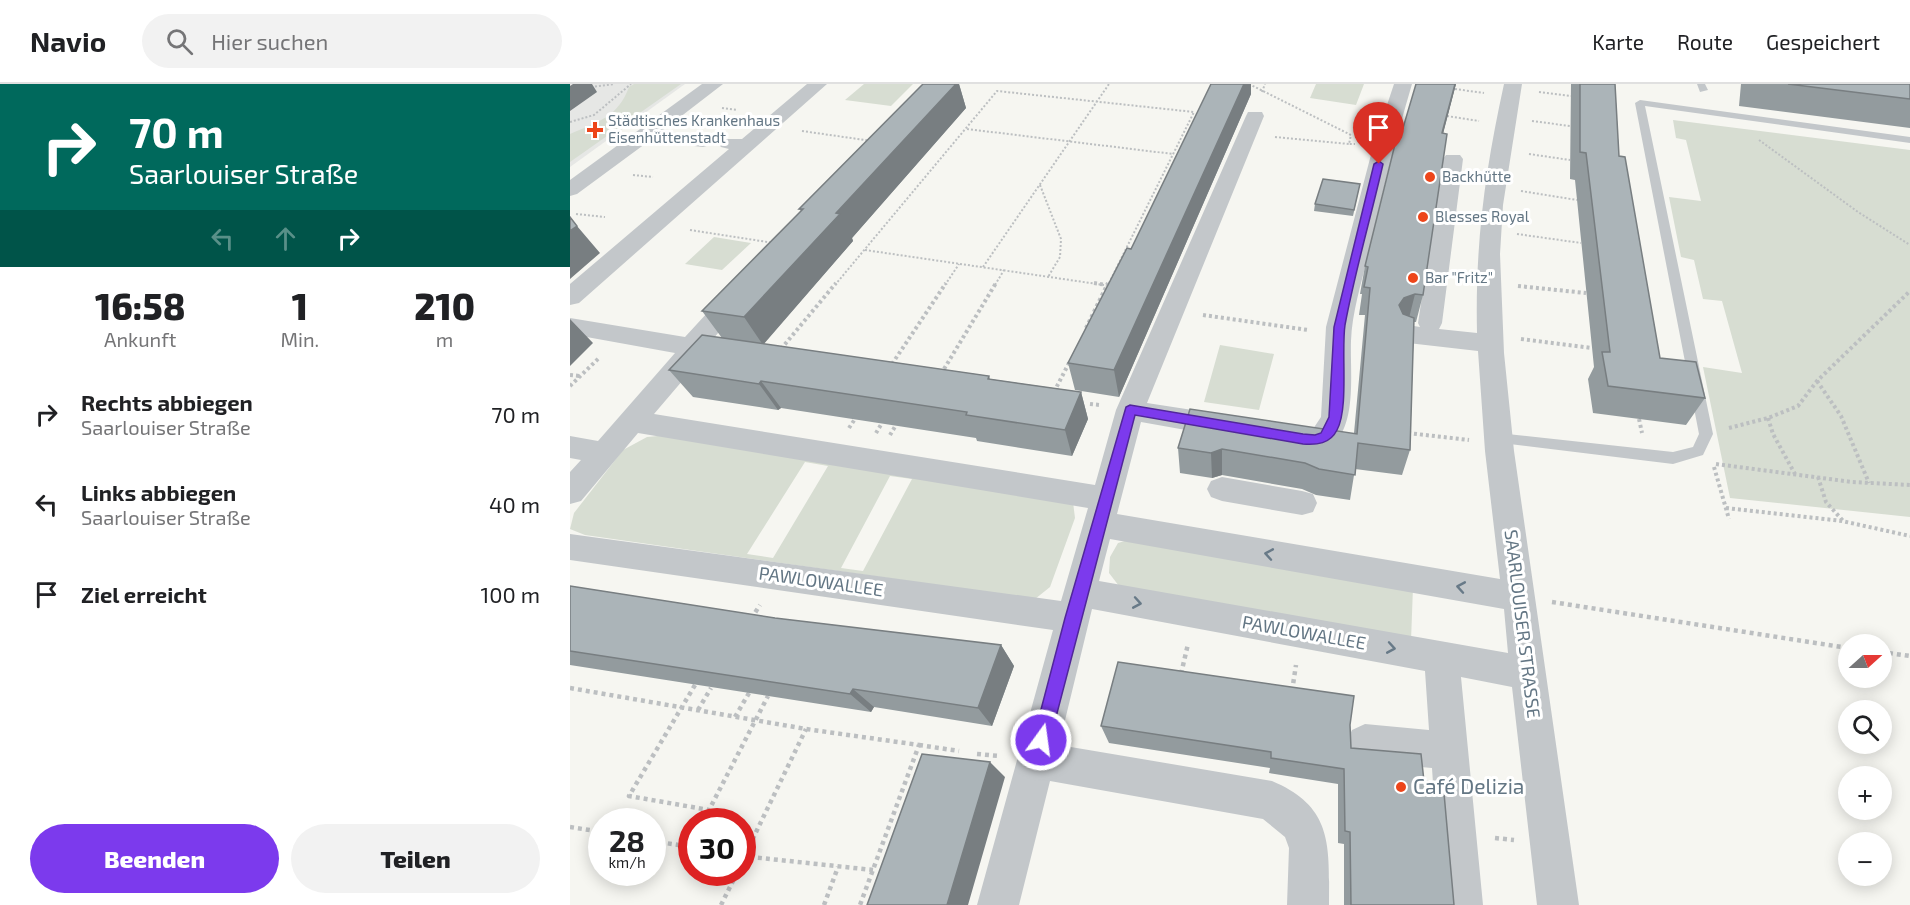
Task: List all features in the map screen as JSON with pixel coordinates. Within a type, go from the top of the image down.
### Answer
[{"type":"street","points":[[570,190],[714,84]]},
{"type":"street","points":[[570,297],[653,224],[737,144],[768,126],[818,84]]},
{"type":"street","points":[[1130,410],[1316,440],[1326,436],[1332,428],[1335,417],[1347,330],[1392,149],[1403,84]]},
{"type":"street","name":"SAARLOUISER STRASSE","points":[[1513,84],[1497,168],[1490,230],[1489,339],[1498,441],[1558,905]]},
{"type":"street","points":[[998,905],[1076,605],[1130,410],[1251,125]]},
{"type":"street","points":[[644,135],[703,141]]},
{"type":"street","points":[[1489,339],[1419,328],[1445,158],[1497,168]]},
{"type":"street","points":[[570,492],[680,366],[691,346],[784,245]]},
{"type":"street","points":[[570,326],[691,346]]},
{"type":"street","points":[[632,421],[1102,511],[1518,597]]},
{"type":"street","points":[[570,447],[604,453]]},
{"type":"street","points":[[1222,489],[1302,503]]},
{"type":"street","name":"PAWLOWALLEE","points":[[570,547],[1076,605],[1196,613],[1528,673]]},
{"type":"street","points":[[1442,658],[1462,905]]},
{"type":"street","points":[[1365,743],[1449,751]]},
{"type":"street","points":[[1036,760],[1272,801],[1301,824],[1309,848],[1308,905]]},
{"type":"lane","points":[[1703,91],[1707,112]]},
{"type":"lane","points":[[1498,441],[1673,458],[1698,451],[1706,434],[1640,103],[1910,140]]},
{"type":"path","points":[[589,87],[614,84]]},
{"type":"path","points":[[570,122],[594,116],[630,84]]},
{"type":"path","points":[[983,267],[1109,84]]},
{"type":"path","points":[[1249,84],[1351,135],[1349,144]]},
{"type":"path","points":[[774,358],[1001,86]]},
{"type":"path","points":[[997,92],[1203,113]]},
{"type":"path","points":[[1082,336],[1194,112]]},
{"type":"path","points":[[1736,116],[1743,129],[1866,217],[1910,245]]},
{"type":"path","points":[[1506,117],[1570,126]]},
{"type":"path","points":[[1251,125],[1349,144],[1392,149]]},
{"type":"path","points":[[768,126],[872,141]]},
{"type":"path","points":[[966,129],[1173,154]]},
{"type":"path","points":[[1186,129],[1194,130]]},
{"type":"path","points":[[1497,168],[1570,160]]},
{"type":"path","points":[[1168,163],[1178,165]]},
{"type":"path","points":[[1497,168],[1577,200]]},
{"type":"path","points":[[1040,184],[1061,238],[1060,257],[1048,277]]},
{"type":"path","points":[[1149,203],[1158,205]]},
{"type":"path","points":[[570,214],[605,217]]},
{"type":"path","points":[[653,224],[784,245]]},
{"type":"path","points":[[1490,230],[1581,243]]},
{"type":"path","points":[[1125,249],[1136,251]]},
{"type":"path","points":[[864,250],[1107,285]]},
{"type":"path","points":[[892,364],[959,264]]},
{"type":"path","points":[[936,381],[1005,270]]},
{"type":"path","points":[[1488,282],[1586,293]]},
{"type":"path","points":[[1706,434],[1768,418],[1798,406],[1817,381],[1910,291]]},
{"type":"path","points":[[1101,299],[1109,301]]},
{"type":"path","points":[[1172,311],[1347,330]]},
{"type":"path","points":[[570,386],[622,335]]},
{"type":"path","points":[[1489,339],[1592,348]]},
{"type":"path","points":[[1051,398],[1073,355]]},
{"type":"path","points":[[570,375],[580,376]]},
{"type":"path","points":[[1817,381],[1826,390],[1840,417],[1869,483]]},
{"type":"path","points":[[1768,418],[1773,434],[1796,475]]},
{"type":"path","points":[[1404,432],[1498,441]]},
{"type":"path","points":[[1729,519],[1713,464],[1869,483],[1910,485]]},
{"type":"path","points":[[1818,477],[1822,498],[1830,510],[1845,522]]},
{"type":"path","points":[[1726,508],[1845,522],[1889,529],[1910,536]]},
{"type":"path","points":[[1518,597],[1838,646]]},
{"type":"path","points":[[1180,679],[1196,613]]},
{"type":"path","points":[[1291,696],[1300,632]]},
{"type":"path","points":[[1892,654],[1910,656]]},
{"type":"path","points":[[695,685],[629,796],[709,810],[768,696]]},
{"type":"path","points":[[570,688],[806,729],[959,750]]},
{"type":"path","points":[[698,710],[711,688]]},
{"type":"path","points":[[735,717],[749,693]]},
{"type":"path","points":[[756,831],[806,729]]},
{"type":"path","points":[[860,905],[920,745]]},
{"type":"path","points":[[570,827],[588,830]]},
{"type":"path","points":[[756,859],[873,870]]},
{"type":"path","points":[[824,905],[838,867]]},
{"type":"path","points":[[721,905],[730,886]]},
{"type":"shaded area","name":"Städtisches Krankenhaus Eisenhüttenstadt","points":[[570,84],[685,84],[570,167]]},
{"type":"shaded area","points":[[634,84],[681,84],[570,162],[570,134],[598,122],[613,112],[629,87]]},
{"type":"shaded area","points":[[864,84],[913,84],[891,106],[845,100]]},
{"type":"shaded area","points":[[1316,84],[1364,84],[1356,105],[1310,98]]},
{"type":"shaded area","points":[[1673,120],[1910,150],[1910,517],[1730,498],[1703,367],[1742,373],[1722,301],[1703,299],[1694,260],[1681,257],[1669,197],[1701,201],[1686,140],[1676,138]]},
{"type":"shaded area","points":[[714,237],[751,243],[722,270],[685,264]]},
{"type":"shaded area","points":[[1220,345],[1274,354],[1259,410],[1204,402]]},
{"type":"shaded area","points":[[668,435],[1073,502],[1075,518],[1050,587],[1035,599],[585,535],[570,529],[574,513],[623,450],[647,437]],"holes":[[[805,462],[828,466],[773,558],[747,554]],[[890,476],[912,479],[863,571],[841,568]]]},
{"type":"shaded area","points":[[1135,538],[1413,587],[1411,641],[1119,586],[1109,573],[1110,557],[1118,543]]},
{"type":"building","points":[[923,84],[956,84],[836,213],[840,214],[744,317],[702,311],[803,209],[799,209]]},
{"type":"building","points":[[1211,84],[1244,84],[1114,370],[1068,363],[1127,248],[1131,249]]},
{"type":"building","points":[[1416,84],[1455,84],[1442,133],[1447,134],[1423,295],[1415,294],[1404,298],[1399,305],[1403,314],[1414,318],[1410,450],[1358,443],[1355,475],[1319,469],[1305,463],[1222,449],[1211,453],[1178,448],[1190,409],[1357,434],[1370,288],[1364,287],[1368,267],[1365,266],[1399,128],[1403,128]]},
{"type":"building","points":[[1580,84],[1615,84],[1619,156],[1625,157],[1660,358],[1696,362],[1705,398],[1608,386],[1602,352],[1610,352],[1586,153],[1580,152]]},
{"type":"building","points":[[1788,84],[1910,84],[1910,99]]},
{"type":"building","points":[[1323,179],[1360,184],[1354,210],[1315,204]]},
{"type":"building","points":[[570,217],[577,226],[570,231]]},
{"type":"building","points":[[702,335],[989,376],[988,379],[1081,392],[1065,430],[966,415],[967,412],[761,381],[759,384],[669,370]]},
{"type":"building","points":[[570,586],[775,618],[1001,645],[978,708],[853,689],[850,694],[570,651]]},
{"type":"building","points":[[1118,662],[1354,696],[1350,725],[1351,748],[1421,754],[1424,781],[1443,782],[1454,905],[1351,905],[1350,832],[1345,831],[1344,769],[1271,758],[1271,752],[1101,726]]},
{"type":"building","points":[[922,754],[990,762],[947,905],[867,905]]},
{"type":"place","name":"Städtisches Krankenhaus Eisenhüttenstadt","points":[[595,130]]},
{"type":"place","name":"Backhütte","points":[[1430,177]]},
{"type":"place","name":"Blesses Royal","points":[[1423,217]]},
{"type":"place","name":"Bar \"Fritz\"","points":[[1413,278]]},
{"type":"place","name":"Café Delizia","points":[[1401,787]]},
{"type":"route","points":[[1041,740],[1072,618],[1130,410],[1303,439],[1316,440],[1326,436],[1332,428],[1335,417],[1339,327],[1379,164]]}]
